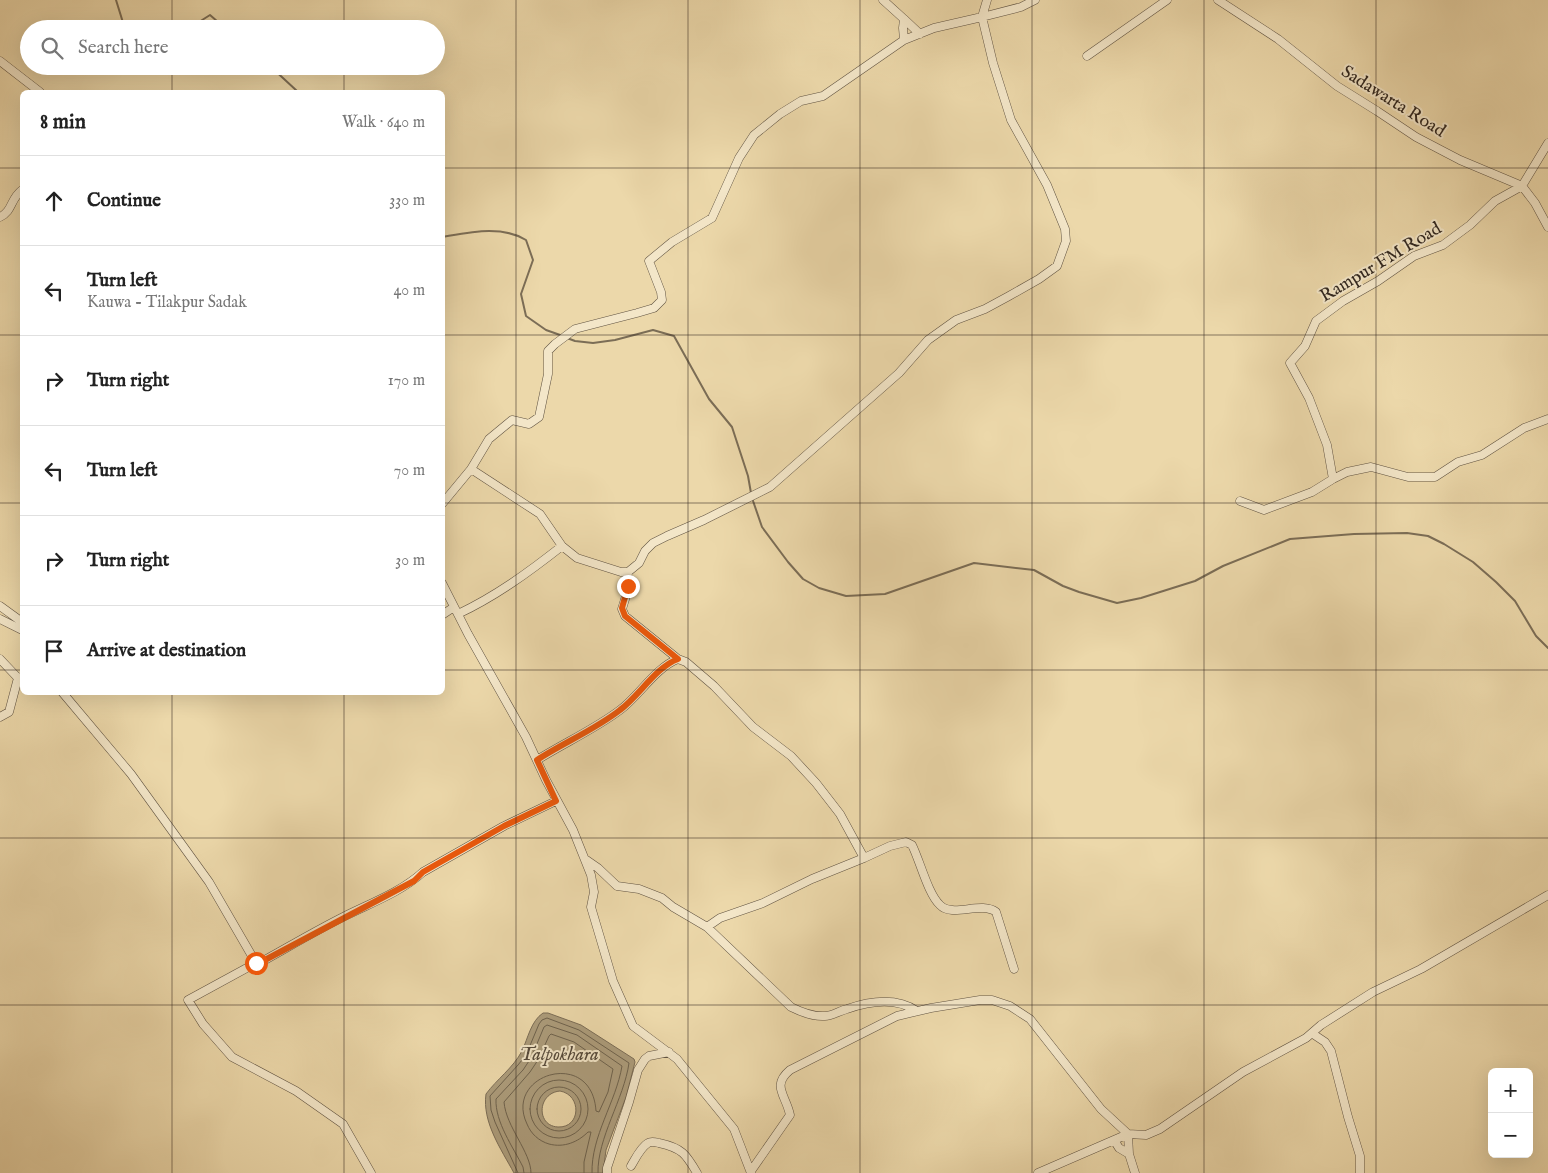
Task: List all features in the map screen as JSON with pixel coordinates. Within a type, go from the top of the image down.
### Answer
[{"type":"street","points":[[883,0],[920,34]]},
{"type":"street","points":[[864,858],[840,814],[816,783],[791,756],[752,727],[714,686],[686,662],[678,659],[625,616],[622,608],[627,591],[628,572],[654,544],[770,487],[899,373],[928,340],[956,320],[1001,301],[1040,279],[1057,266],[1066,241],[1065,228],[1046,185],[1011,120],[993,63],[982,17],[987,0]]},
{"type":"street","points":[[445,500],[470,469],[489,439],[512,420],[529,424],[539,417],[548,374],[548,351],[558,341],[575,329],[654,308],[662,300],[661,292],[649,261],[672,242],[712,218],[739,158],[754,136],[780,114],[801,101],[823,96],[904,40],[934,28],[1021,7],[1035,0]]},
{"type":"street","points":[[1087,56],[1167,0]]},
{"type":"street","name":"Sadawarta Road","points":[[1218,0],[1278,39],[1337,86],[1416,138],[1460,160],[1522,186]]},
{"type":"street","points":[[904,19],[902,28],[904,40]]},
{"type":"street","points":[[0,61],[37,90]]},
{"type":"street","name":"Rampur FM Road","points":[[1332,479],[1327,445],[1309,398],[1290,363],[1304,346],[1316,320],[1414,256],[1443,245],[1470,225],[1495,201],[1522,186],[1548,143]]},
{"type":"street","points":[[1522,186],[1535,203],[1548,227]]},
{"type":"street","points":[[0,216],[6,214],[20,192]]},
{"type":"street","points":[[1240,501],[1264,510],[1312,492],[1347,472],[1371,467],[1408,477],[1434,477],[1458,462],[1482,455],[1524,428],[1548,420]]},
{"type":"street","points":[[470,469],[540,514],[562,546],[577,558],[615,571],[628,572]]},
{"type":"street","points":[[445,614],[480,604],[524,576],[562,546]]},
{"type":"street","points":[[445,589],[499,691],[526,737],[556,801],[573,830],[591,875],[594,892],[591,907],[613,981],[633,1026],[677,1059],[734,1129],[751,1172]]},
{"type":"street","points":[[0,606],[20,621]]},
{"type":"street","points":[[0,619],[20,629]]},
{"type":"street","points":[[0,659],[20,678],[9,712],[0,717]]},
{"type":"street","points":[[537,760],[619,711],[640,693],[660,671],[678,659]]},
{"type":"street","points":[[65,695],[131,774],[209,882],[256,963]]},
{"type":"street","points":[[371,1173],[343,1124],[296,1090],[232,1057],[203,1024],[188,1000],[414,881],[423,872],[504,826],[556,801]]},
{"type":"street","points":[[706,927],[720,918],[763,902],[899,842],[906,842],[912,845],[933,894],[938,904],[943,908],[960,910],[990,908],[996,912],[1014,969]]},
{"type":"street","points":[[585,859],[598,868],[617,886],[639,889],[662,898],[706,927],[791,1007],[798,1011],[827,1016],[864,1004],[891,1002],[906,1004],[917,1011]]},
{"type":"street","points":[[1038,1173],[1128,1134],[1146,1135],[1160,1129],[1243,1072],[1313,1034],[1321,1025],[1373,992],[1421,969],[1548,895]]},
{"type":"street","points":[[751,1172],[790,1115],[788,1104],[780,1086],[781,1077],[790,1070],[846,1040],[897,1016],[980,1000],[992,1000],[1010,1006],[1030,1019],[1102,1109],[1128,1134],[1129,1154],[1134,1173]]},
{"type":"street","points":[[1313,1034],[1325,1042],[1331,1051],[1360,1156],[1360,1173]]},
{"type":"street","points":[[607,1173],[638,1070],[649,1056],[669,1052]]},
{"type":"street","points":[[1114,1140],[1119,1148],[1129,1154]]},
{"type":"street","points":[[631,1166],[640,1151],[653,1142],[675,1147],[692,1162],[698,1173]]},
{"type":"water","name":"Talpokhara","points":[[543,1013],[548,1013],[581,1025],[634,1059],[635,1062],[626,1097],[606,1150],[603,1173],[514,1173],[498,1145],[487,1115],[486,1094],[518,1057],[539,1016]],"holes":[[[560,1091],[567,1094],[575,1104],[575,1117],[566,1126],[558,1127],[551,1125],[543,1116],[543,1103],[552,1093]]]},
{"type":"waterway","points":[[116,0],[122,20]]},
{"type":"waterway","points":[[202,20],[210,15],[216,20]]},
{"type":"waterway","points":[[280,75],[296,90]]},
{"type":"waterway","points":[[445,237],[496,231],[506,232],[526,240],[533,260],[521,294],[526,316],[546,330],[563,336]]},
{"type":"waterway","points":[[567,338],[593,343],[615,340],[653,330],[674,336],[709,399],[732,427],[748,476],[751,493]]},
{"type":"waterway","points":[[752,498],[762,527],[803,579],[819,588],[846,596],[885,594],[974,563],[1034,570],[1063,586],[1117,603],[1141,598],[1195,581],[1223,566],[1290,539],[1354,534],[1407,533],[1428,536],[1473,562],[1496,582],[1515,601],[1536,636],[1548,648]]},
{"type":"route","points":[[256,963],[414,881],[423,872],[472,846],[504,826],[556,801],[537,760],[619,711],[633,700],[660,671],[678,659],[625,616],[622,608],[628,586]]}]
